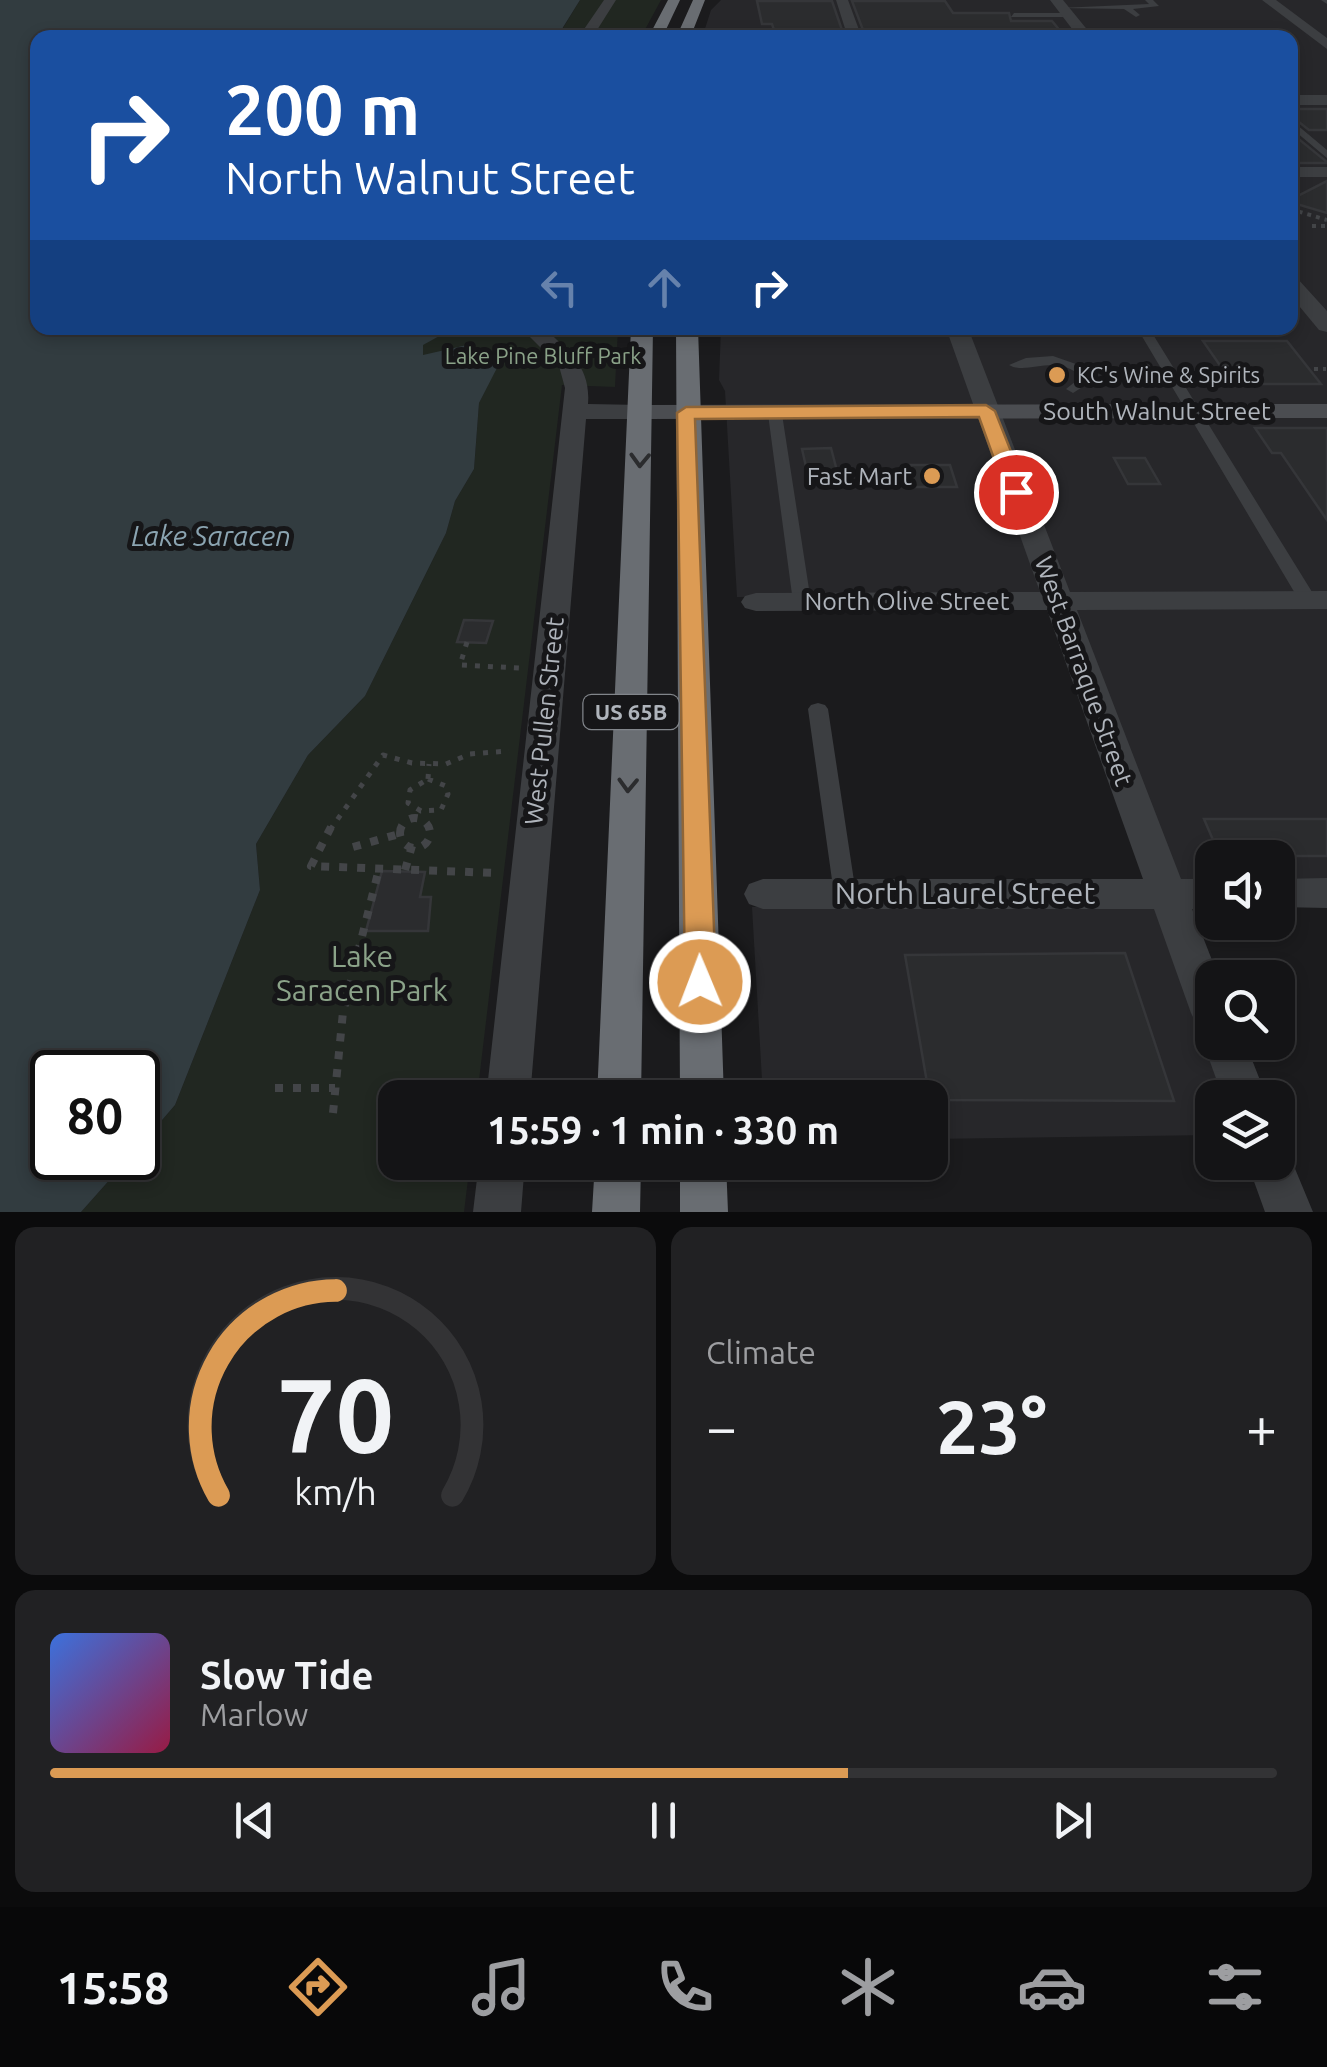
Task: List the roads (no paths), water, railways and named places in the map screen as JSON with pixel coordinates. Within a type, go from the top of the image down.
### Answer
[{"type":"highway","points":[[659,30],[674,0]]},
{"type":"highway","points":[[686,30],[699,0]]},
{"type":"highway","name":"US 65B","points":[[620,1080],[642,335]]},
{"type":"highway","name":"US 65B","points":[[687,335],[702,1080]]},
{"type":"highway","points":[[616,1212],[617,1180]]},
{"type":"highway","points":[[703,1180],[704,1212]]},
{"type":"street","points":[[590,30],[610,0]]},
{"type":"street","points":[[842,0],[852,30]]},
{"type":"street","points":[[1268,0],[1326,43]]},
{"type":"street","points":[[1062,8],[1081,30]]},
{"type":"street","points":[[1298,42],[1326,43]]},
{"type":"street","points":[[1298,100],[1327,100]]},
{"type":"street","points":[[1298,172],[1327,172]]},
{"type":"street","points":[[1298,291],[1327,325]]},
{"type":"street","name":"West Pullen Street","points":[[510,1080],[577,388],[570,364],[539,335]]},
{"type":"street","name":"West Barraque Street","points":[[959,335],[1195,969]]},
{"type":"street","points":[[574,411],[642,412]]},
{"type":"street","name":"South Walnut Street","points":[[642,412],[1327,412]]},
{"type":"street","name":"North Olive Street","points":[[756,602],[1318,600]]},
{"type":"street","points":[[1295,893],[1327,893]]},
{"type":"street","name":"North Laurel Street","points":[[762,894],[1195,894]]},
{"type":"street","points":[[497,1212],[500,1180]]},
{"type":"street","points":[[1277,1180],[1290,1212]]},
{"type":"lane","points":[[1014,15],[1062,8],[1154,6],[1148,0]]},
{"type":"lane","points":[[1126,8],[1136,14]]},
{"type":"lane","points":[[1139,30],[1145,27]]},
{"type":"lane","points":[[1298,129],[1327,155]]},
{"type":"lane","points":[[1147,335],[1192,412],[1318,600]]},
{"type":"lane","points":[[1016,364],[1042,358],[1079,368],[1088,373],[1088,379],[1074,390]]},
{"type":"lane","points":[[774,414],[802,602]]},
{"type":"lane","points":[[818,709],[846,894]]},
{"type":"water","name":"Lake Saracen","points":[[0,0],[580,0],[561,30],[30,30],[30,335],[441,335],[423,345],[423,355],[467,345],[498,366],[479,403],[474,469],[455,501],[446,533],[365,696],[308,755],[256,844],[260,890],[175,1105],[160,1122],[160,1050],[30,1050],[30,1180],[109,1180],[81,1212],[0,1212]]},
{"type":"place","name":"KC's Wine & Spirits","points":[[1057,375]]},
{"type":"place","name":"Fast Mart","points":[[932,476]]},
{"type":"park label","name":"Lake Pine Bluff Park","points":[[543,356]]},
{"type":"park label","name":"Lake Saracen Park","points":[[362,974]]}]
